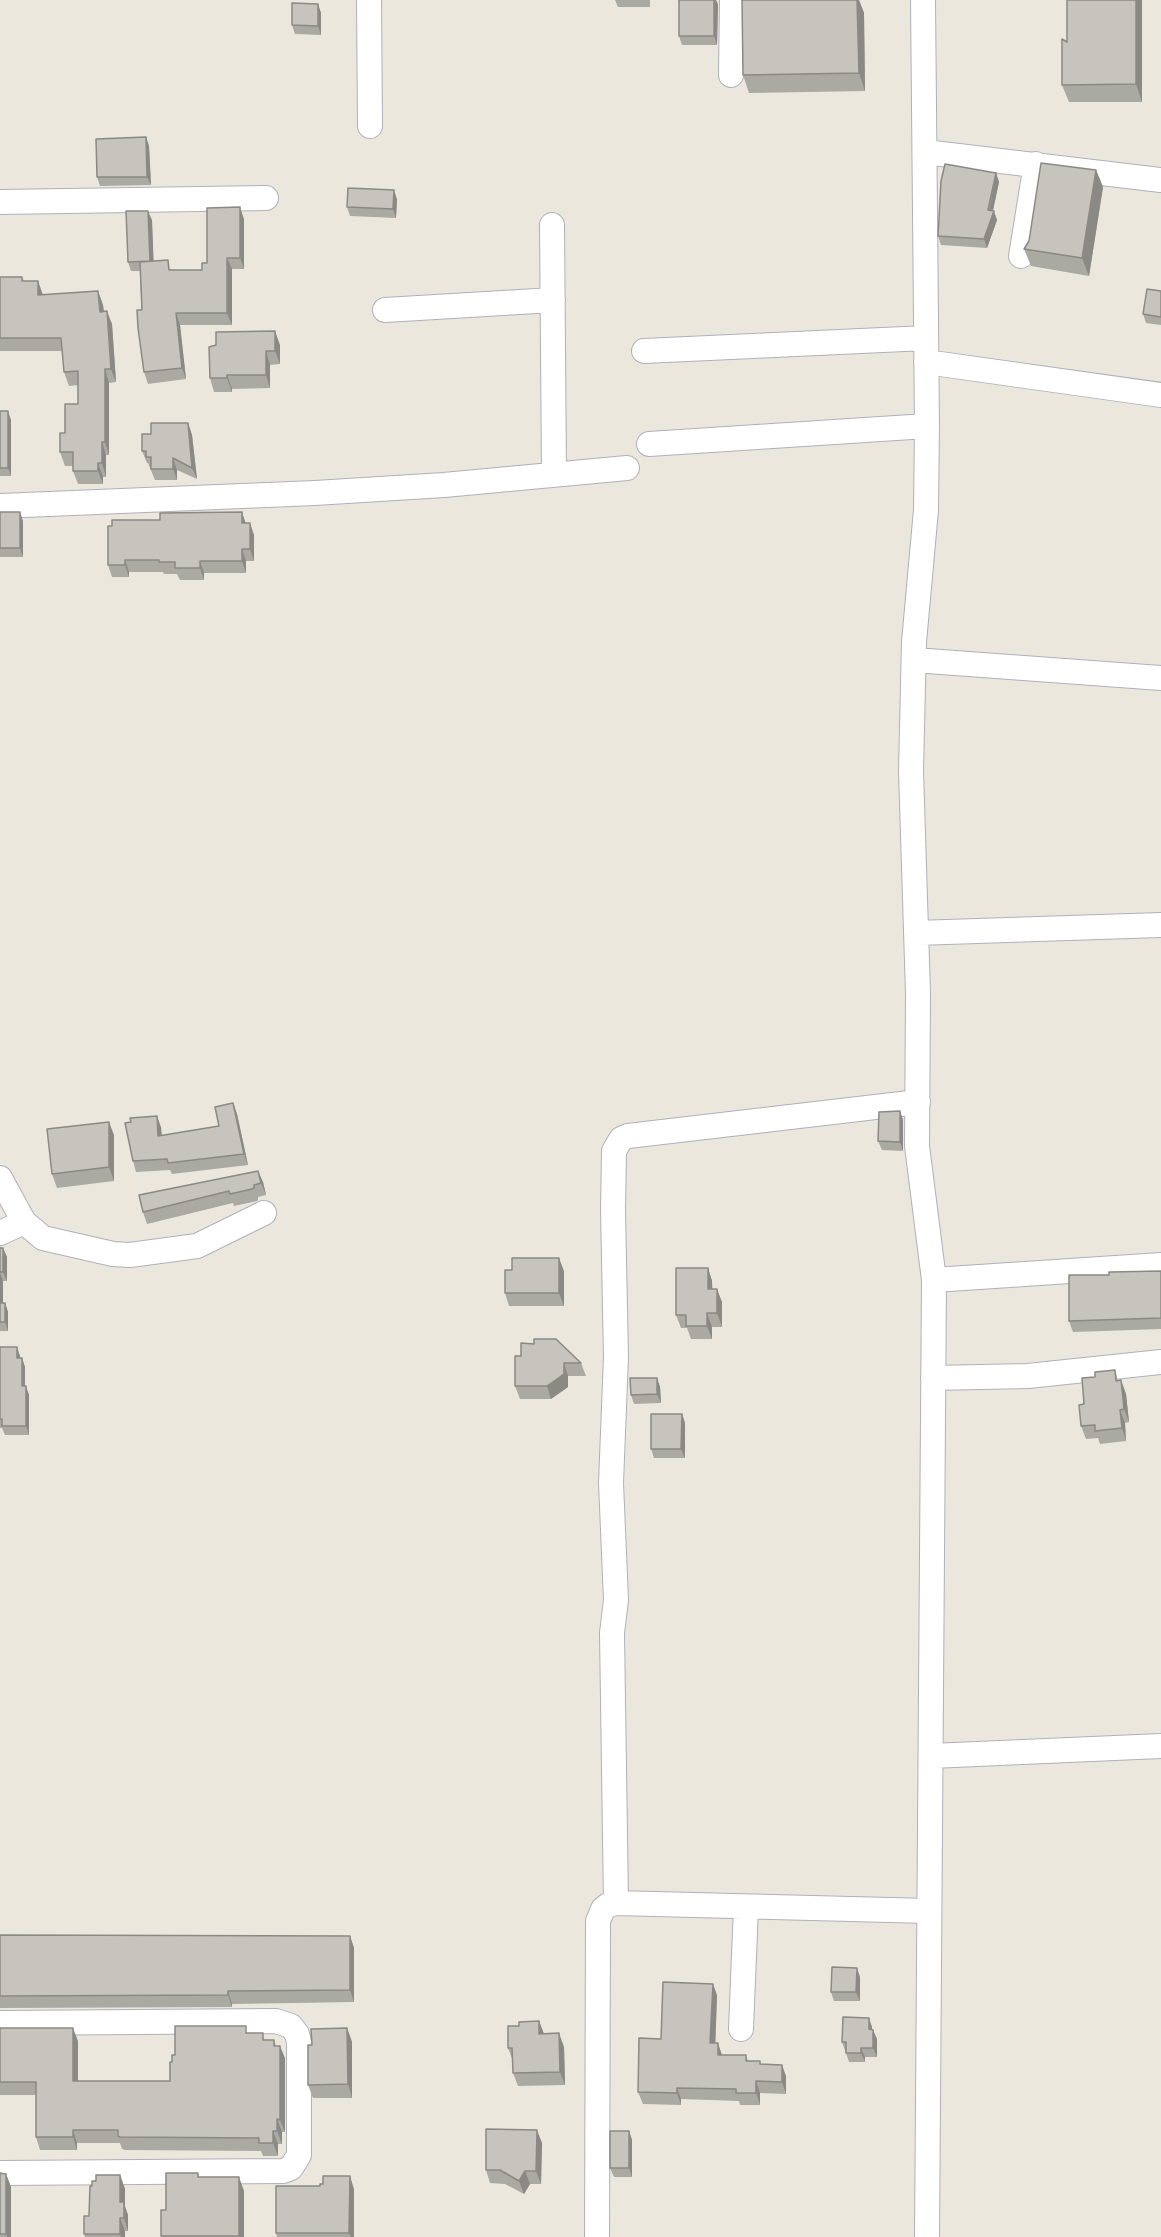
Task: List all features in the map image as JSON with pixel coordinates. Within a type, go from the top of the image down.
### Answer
[{"type":"street","points":[[369,0],[370,126]]},
{"type":"street","points":[[731,75],[732,0]]},
{"type":"street","points":[[923,0],[926,510],[914,660],[911,771],[916,933],[917,1146],[934,1280],[927,2237]]},
{"type":"street","points":[[925,152],[1161,180]]},
{"type":"street","points":[[1021,256],[1036,164]]},
{"type":"street","points":[[0,202],[266,198]]},
{"type":"street","points":[[552,225],[554,475]]},
{"type":"street","points":[[386,310],[553,300]]},
{"type":"street","points":[[644,351],[926,338]]},
{"type":"street","points":[[926,362],[1161,395]]},
{"type":"street","points":[[649,444],[927,426]]},
{"type":"street","points":[[0,506],[315,493],[444,485],[627,468]]},
{"type":"street","points":[[914,660],[1161,678]]},
{"type":"street","points":[[916,933],[1161,925]]},
{"type":"street","points":[[615,1903],[612,1633],[616,1600],[611,1483],[616,1357],[614,1151],[621,1139],[628,1136],[918,1102]]},
{"type":"street","points":[[0,1178],[24,1222],[43,1238],[113,1254],[130,1255],[197,1245],[264,1213]]},
{"type":"street","points":[[0,1233],[24,1222]]},
{"type":"street","points":[[934,1280],[1161,1265]]},
{"type":"street","points":[[933,1378],[1028,1376],[1161,1362]]},
{"type":"street","points":[[931,1756],[1161,1746]]},
{"type":"street","points":[[597,2237],[598,1921],[603,1909],[615,1903],[929,1911]]},
{"type":"street","points":[[741,2029],[746,1906]]},
{"type":"street","points":[[0,2023],[284,2022],[295,2030],[299,2042],[299,2155],[295,2164],[283,2171],[0,2172]]},
{"type":"building","points":[[679,0],[714,0],[714,36],[679,36]]},
{"type":"building","points":[[742,0],[857,0],[859,73],[743,75]]},
{"type":"building","points":[[1067,0],[1136,0],[1136,84],[1062,85],[1062,39],[1067,42]]},
{"type":"building","points":[[292,3],[318,4],[318,26],[292,25]]},
{"type":"building","points":[[146,137],[147,177],[97,177],[96,139]]},
{"type":"building","points":[[1041,163],[1096,170],[1082,258],[1024,249],[1029,241]]},
{"type":"building","points":[[945,164],[996,173],[988,210],[994,211],[984,239],[938,236],[941,181]]},
{"type":"building","points":[[348,188],[394,190],[393,209],[347,207]]},
{"type":"building","points":[[240,207],[240,258],[227,258],[227,313],[176,313],[182,368],[144,372],[137,310],[142,310],[140,262],[168,260],[169,270],[202,270],[202,263],[207,263],[207,208]]},
{"type":"building","points":[[126,211],[148,211],[150,261],[128,262]]},
{"type":"building","points":[[0,277],[22,277],[22,281],[38,281],[38,295],[98,291],[100,312],[107,311],[111,369],[105,369],[105,442],[102,442],[102,463],[98,463],[98,471],[73,471],[73,452],[60,452],[60,433],[65,433],[65,404],[78,404],[78,371],[64,372],[61,338],[0,338]]},
{"type":"building","points":[[1147,289],[1161,291],[1161,317],[1143,314]]},
{"type":"building","points":[[275,331],[275,351],[266,351],[266,375],[227,375],[227,378],[210,378],[209,347],[216,345],[216,332]]},
{"type":"building","points":[[0,411],[8,411],[8,468],[0,468]]},
{"type":"building","points":[[151,423],[188,423],[192,468],[173,458],[173,469],[151,469],[151,457],[146,457],[146,451],[142,451],[142,434],[151,434]]},
{"type":"building","points":[[0,512],[20,512],[20,548],[0,548]]},
{"type":"building","points":[[242,512],[242,523],[250,523],[250,549],[242,549],[242,561],[200,561],[200,568],[175,568],[175,562],[159,562],[159,560],[125,560],[125,565],[108,565],[108,526],[112,526],[112,520],[160,520],[160,513]]},
{"type":"building","points":[[233,1103],[244,1154],[168,1163],[167,1159],[133,1161],[125,1123],[131,1122],[130,1118],[157,1116],[158,1136],[219,1126],[215,1107]]},
{"type":"building","points":[[900,1111],[900,1142],[878,1141],[879,1112]]},
{"type":"building","points":[[109,1122],[109,1167],[52,1174],[47,1129]]},
{"type":"building","points":[[258,1171],[261,1183],[254,1185],[252,1189],[230,1194],[229,1191],[143,1212],[139,1195]]},
{"type":"building","points":[[0,1248],[3,1248],[3,1272],[0,1272]]},
{"type":"building","points":[[512,1258],[559,1258],[559,1293],[505,1293],[505,1270],[512,1270]]},
{"type":"building","points":[[676,1268],[708,1268],[708,1289],[717,1289],[717,1313],[707,1313],[707,1326],[686,1326],[686,1315],[676,1315]]},
{"type":"building","points":[[1161,1271],[1161,1318],[1069,1321],[1069,1275]]},
{"type":"building","points":[[0,1303],[5,1303],[5,1322],[0,1322]]},
{"type":"building","points":[[534,1339],[556,1339],[581,1363],[564,1363],[564,1374],[547,1386],[515,1386],[515,1356],[521,1356],[521,1343],[534,1344]]},
{"type":"building","points":[[0,1347],[17,1347],[17,1358],[22,1358],[22,1386],[26,1386],[26,1426],[2,1426],[2,1419],[0,1419]]},
{"type":"building","points":[[1115,1370],[1116,1381],[1121,1380],[1124,1409],[1120,1410],[1122,1428],[1095,1431],[1095,1425],[1081,1426],[1079,1405],[1084,1404],[1082,1378],[1095,1377],[1095,1372]]},
{"type":"building","points":[[630,1378],[657,1378],[657,1394],[631,1395]]},
{"type":"building","points":[[651,1414],[682,1414],[681,1449],[651,1449]]},
{"type":"building","points":[[0,1935],[350,1936],[350,1990],[228,1991],[228,1995],[0,1996]]},
{"type":"building","points":[[832,1967],[857,1968],[856,1992],[831,1992]]},
{"type":"building","points":[[663,1982],[713,1984],[710,2043],[718,2043],[718,2055],[746,2055],[746,2061],[782,2065],[782,2082],[756,2081],[756,2093],[736,2093],[736,2089],[677,2088],[677,2093],[638,2092],[639,2038],[661,2039]]},
{"type":"building","points":[[843,2017],[869,2018],[869,2029],[873,2030],[873,2048],[861,2048],[861,2053],[846,2053],[846,2042],[842,2042]]},
{"type":"building","points":[[539,2021],[539,2034],[559,2033],[560,2072],[513,2073],[512,2048],[508,2048],[508,2026],[519,2026],[519,2022]]},
{"type":"building","points":[[175,2026],[246,2026],[246,2033],[263,2033],[263,2040],[274,2040],[274,2046],[280,2046],[280,2120],[277,2119],[277,2131],[273,2131],[273,2143],[259,2143],[259,2138],[120,2137],[118,2130],[73,2130],[73,2137],[36,2137],[36,2082],[0,2082],[0,2028],[73,2028],[73,2081],[170,2081],[170,2062],[172,2062],[172,2055],[175,2055]]},
{"type":"building","points":[[347,2028],[348,2084],[308,2085],[308,2045],[312,2045],[311,2029]]},
{"type":"building","points":[[486,2129],[537,2130],[536,2171],[525,2171],[519,2181],[500,2170],[486,2170]]},
{"type":"building","points":[[610,2131],[629,2131],[629,2168],[610,2168]]},
{"type":"building","points":[[0,2173],[6,2174],[6,2234],[0,2234]]},
{"type":"building","points":[[166,2173],[198,2173],[198,2177],[239,2177],[239,2236],[161,2236],[161,2210],[166,2210]]},
{"type":"building","points":[[96,2175],[120,2175],[120,2202],[124,2202],[124,2218],[120,2218],[120,2234],[84,2234],[84,2216],[89,2216],[90,2186],[92,2186],[92,2181],[96,2181]]},
{"type":"building","points":[[323,2176],[350,2176],[349,2233],[276,2233],[276,2186],[320,2186],[323,2184]]}]
